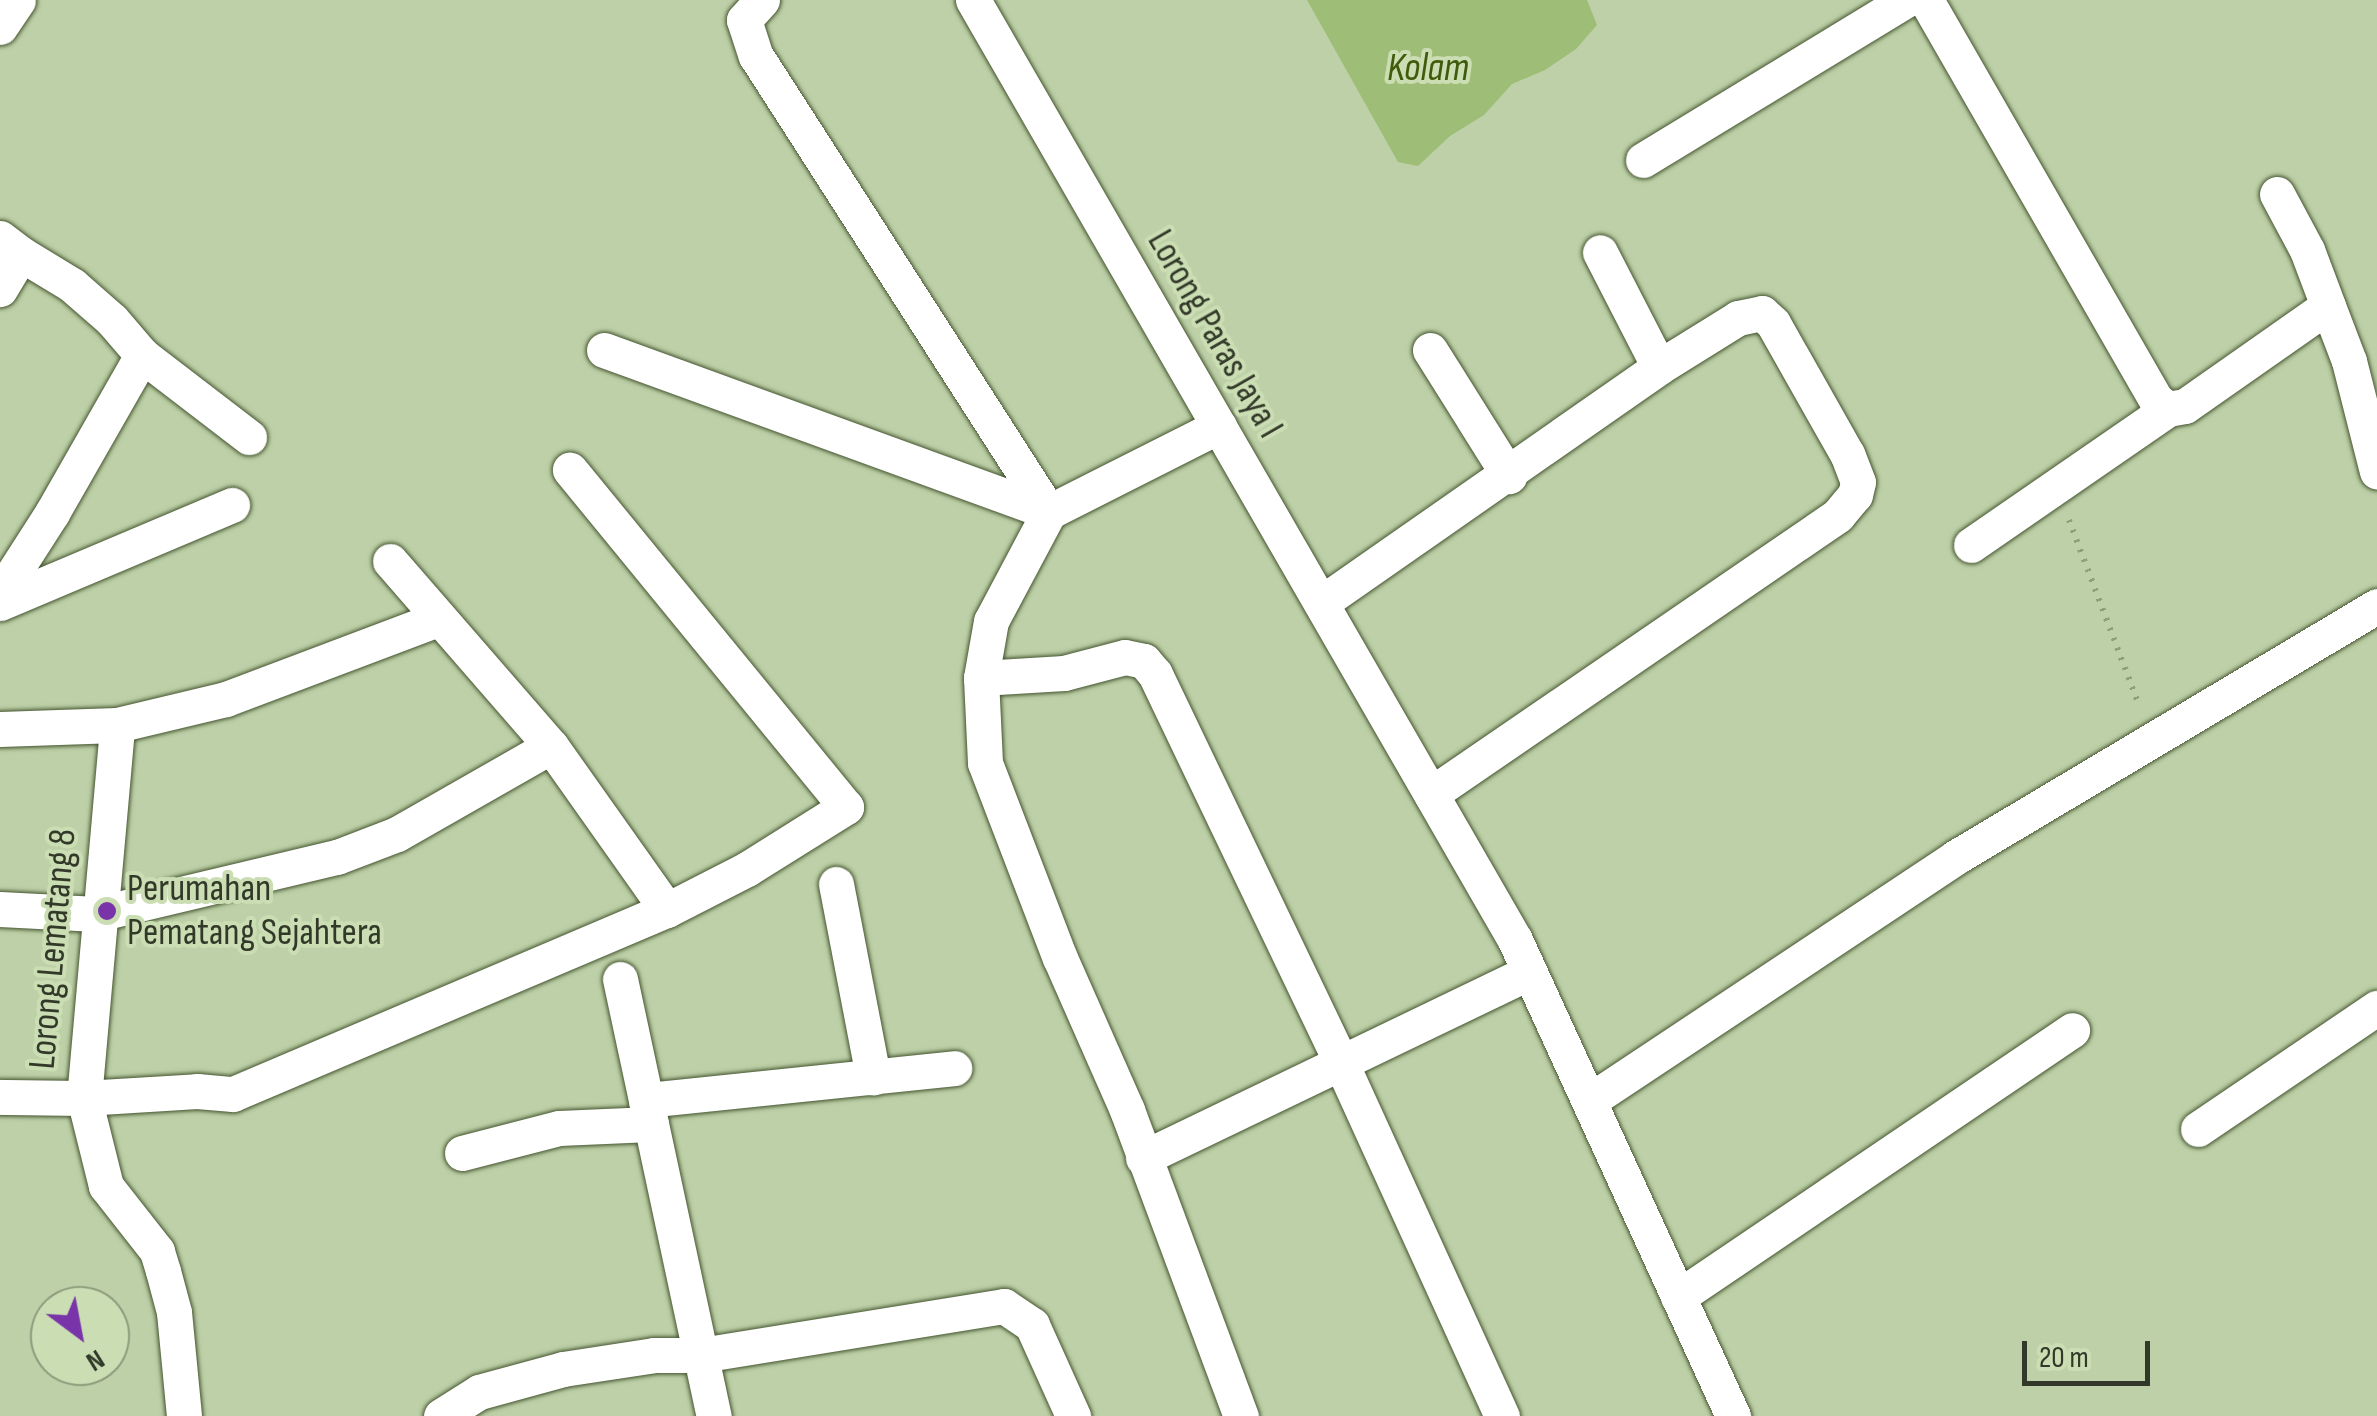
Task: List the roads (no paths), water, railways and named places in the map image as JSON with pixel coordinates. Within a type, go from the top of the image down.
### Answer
[{"type":"street","points":[[0,27],[18,0]]},
{"type":"street","points":[[762,0],[744,20],[756,56],[1048,512]]},
{"type":"street","name":"Lorong Paras Jaya I","points":[[974,0],[1432,794],[1530,972],[1733,1416]]},
{"type":"street","points":[[1643,160],[1906,0]]},
{"type":"street","points":[[1926,0],[2144,386],[2168,409]]},
{"type":"street","points":[[2277,194],[2307,250],[2349,361],[2377,472]]},
{"type":"street","points":[[0,289],[10,246],[40,262],[90,300],[142,355],[249,437]]},
{"type":"street","points":[[1600,252],[1659,367]]},
{"type":"street","points":[[1971,545],[2168,409],[2196,399],[2328,306]]},
{"type":"street","points":[[1321,603],[1509,476],[1659,367],[1738,318],[1762,313],[1772,323],[1847,454],[1858,482],[1856,495],[1838,515],[1432,794]]},
{"type":"street","points":[[604,350],[1048,512]]},
{"type":"street","points":[[1430,350],[1509,476]]},
{"type":"street","points":[[0,594],[52,513],[142,355]]},
{"type":"street","points":[[1219,426],[1048,512],[991,621],[980,678],[985,763],[1241,1416]]},
{"type":"street","points":[[184,1416],[174,1312],[163,1270],[157,1251],[106,1186],[84,1098],[197,1091],[233,1094],[667,910],[747,870],[846,807],[570,470]]},
{"type":"street","points":[[0,603],[232,505]]},
{"type":"street","points":[[390,561],[551,746],[667,910]]},
{"type":"street","points":[[1589,1101],[1956,857],[2377,606]]},
{"type":"street","points":[[0,729],[117,725],[272,686],[438,619]]},
{"type":"street","points":[[980,678],[1064,674],[1125,658],[1144,661],[1155,674],[1341,1063],[1502,1416]]},
{"type":"street","name":"Lorong Lematang 8","points":[[0,1097],[84,1098],[97,914],[117,725]]},
{"type":"street","points":[[0,909],[97,914],[288,871],[367,848],[551,746]]},
{"type":"street","points":[[836,884],[873,1077]]},
{"type":"street","points":[[1143,1158],[1530,972]]},
{"type":"street","points":[[620,979],[714,1416]]},
{"type":"street","points":[[2198,1129],[2377,1008]]},
{"type":"street","points":[[1678,1296],[2072,1030]]},
{"type":"street","points":[[462,1153],[559,1128],[649,1112],[954,1068]]},
{"type":"street","points":[[441,1416],[479,1392],[534,1376],[654,1355],[701,1354],[1004,1306],[1032,1325],[1074,1416]]},
{"type":"water","name":"Kolam","points":[[1307,0],[1587,0],[1597,25],[1576,49],[1545,70],[1512,84],[1484,115],[1450,136],[1418,166],[1398,162]]},
{"type":"place","name":"Perumahan Pematang Sejahtera","points":[[107,911]]}]
